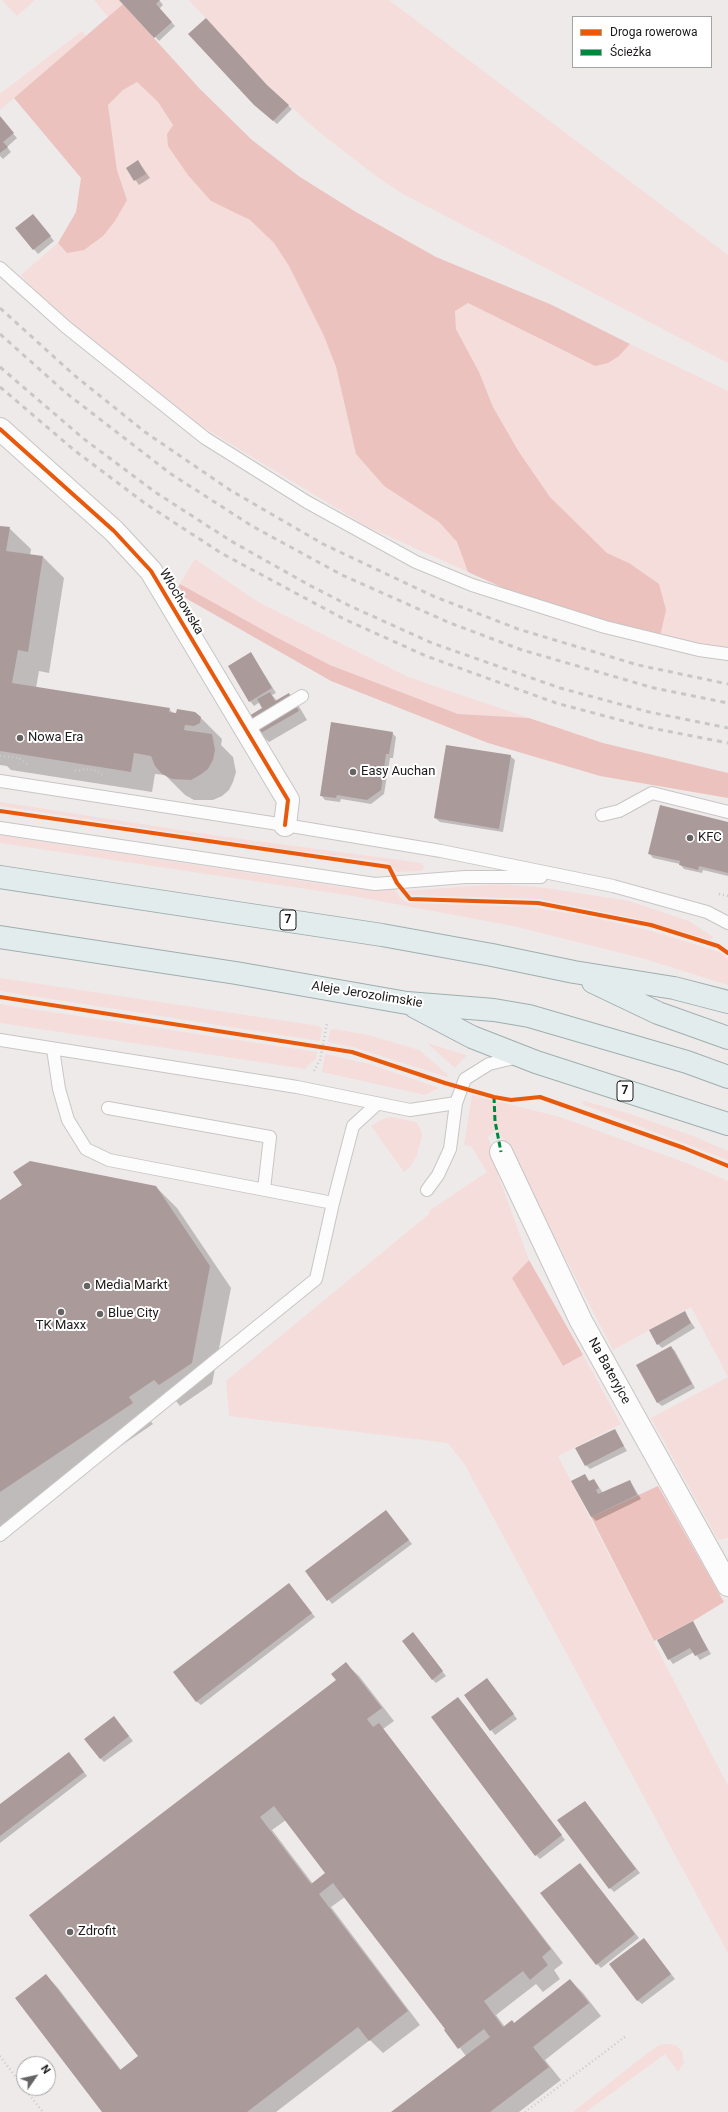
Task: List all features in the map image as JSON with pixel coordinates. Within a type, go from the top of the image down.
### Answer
[{"type":"main road","name":"7","points":[[0,876],[366,933],[492,955],[574,972],[674,988],[728,1002]]},
{"type":"main road","name":"Aleje Jerozolimskie","points":[[0,938],[236,973],[407,1003],[494,1010],[528,1016],[687,1062],[728,1077]]},
{"type":"main road","points":[[574,972],[646,1008],[728,1038]]},
{"type":"main road","name":"7","points":[[407,1003],[472,1037],[522,1057],[728,1124]]},
{"type":"street","name":"Włochowska","points":[[0,429],[114,531],[151,571],[288,800],[285,825]]},
{"type":"street","name":"Na Bateryjce","points":[[501,1152],[581,1321],[728,1585]]},
{"type":"lane","points":[[0,268],[66,327],[205,438],[307,502],[416,562],[472,584],[605,628],[699,650],[728,654]]},
{"type":"lane","points":[[246,730],[302,696]]},
{"type":"lane","points":[[0,781],[285,825],[441,851],[568,876],[660,898],[707,912],[728,923]]},
{"type":"lane","points":[[602,815],[618,811],[652,793],[728,812]]},
{"type":"lane","points":[[0,828],[375,884],[465,877],[568,876]]},
{"type":"lane","points":[[0,1040],[297,1087],[410,1110],[456,1103]]},
{"type":"lane","points":[[54,1049],[59,1089],[68,1120],[86,1149],[109,1160],[333,1203]]},
{"type":"lane","points":[[427,1190],[438,1175],[450,1149],[456,1103],[465,1079],[489,1064],[522,1057]]},
{"type":"lane","points":[[0,1535],[316,1279],[333,1203],[353,1126],[376,1104]]},
{"type":"lane","points":[[108,1108],[270,1137],[264,1190]]},
{"type":"path","points":[[318,1047],[330,1048]]},
{"type":"path","points":[[525,2112],[626,2036]]},
{"type":"path","points":[[0,2056],[16,2077]]},
{"type":"path","points":[[30,2096],[42,2112]]},
{"type":"shaded area","points":[[2,0],[35,0],[17,16]]},
{"type":"shaded area","points":[[94,0],[119,0],[123,4],[108,17]]},
{"type":"shaded area","points":[[189,0],[389,0],[728,255],[728,363],[403,194],[380,179],[319,132],[267,85]]},
{"type":"shaded area","points":[[123,4],[200,89],[252,140],[300,177],[356,212],[436,257],[552,305],[630,344],[619,356],[608,363],[595,366],[468,303],[455,311],[456,329],[479,372],[493,407],[519,452],[550,497],[607,553],[629,563],[659,584],[666,610],[659,641],[539,604],[468,572],[457,542],[439,522],[384,486],[356,454],[336,367],[324,336],[289,266],[274,243],[250,220],[211,201],[188,175],[168,146],[167,134],[173,125],[158,102],[137,82],[123,90],[108,105],[117,170],[127,200],[115,221],[103,236],[84,250],[67,253],[58,243],[76,212],[81,178],[14,98]]},
{"type":"shaded area","points":[[82,31],[86,36],[0,110],[0,94]]},
{"type":"shaded area","points":[[137,82],[158,102],[173,125],[167,134],[211,201],[250,220],[274,243],[289,266],[324,336],[336,367],[356,454],[384,486],[439,522],[457,542],[468,572],[366,526],[201,426],[58,318],[21,275],[58,243],[67,253],[127,200],[117,170],[108,105],[123,90]]},
{"type":"shaded area","points":[[468,303],[572,355],[619,356],[630,344],[728,391],[728,652],[659,641],[629,563],[607,553],[550,497],[519,452],[493,407],[479,372],[456,329],[455,311]]},
{"type":"shaded area","points":[[195,559],[258,602],[408,677],[529,718],[458,714],[330,665],[180,584]]},
{"type":"shaded area","points":[[180,584],[330,665],[458,714],[529,718],[603,743],[728,773],[728,798],[600,776],[488,743],[331,681],[175,592]]},
{"type":"shaded area","points":[[0,802],[212,835],[422,863],[424,868],[421,871],[397,872],[388,862],[283,849],[0,806]]},
{"type":"shaded area","points":[[0,835],[342,887],[395,890],[401,899],[408,903],[529,907],[586,916],[652,931],[719,952],[728,959],[728,985],[645,959],[513,926],[353,896],[0,843]]},
{"type":"shaded area","points":[[499,884],[546,888],[629,901],[689,921],[713,937],[711,940],[638,919],[539,899],[412,895],[406,891]]},
{"type":"shaded area","points":[[0,978],[319,1026],[322,1029],[320,1041],[0,991]]},
{"type":"shaded area","points":[[0,1004],[317,1052],[316,1059],[307,1066],[306,1069],[0,1023]]},
{"type":"shaded area","points":[[333,1029],[368,1035],[419,1050],[448,1075],[447,1077],[353,1047],[328,1042],[330,1031]]},
{"type":"shaded area","points":[[427,1043],[466,1055],[467,1055],[455,1068]]},
{"type":"shaded area","points":[[325,1054],[369,1064],[439,1088],[425,1095],[322,1072]]},
{"type":"shaded area","points":[[472,1095],[560,1117],[689,1164],[728,1181],[728,1377],[691,1307],[613,1350],[510,1151],[497,1129],[488,1137],[496,1161],[497,1172],[529,1260],[512,1278],[563,1366],[583,1355],[621,1424],[558,1456],[728,1786],[728,1953],[465,1465],[448,1443],[229,1416],[226,1381],[429,1214],[429,1211],[487,1172],[471,1146],[464,1145]]},
{"type":"shaded area","points":[[584,1101],[630,1114],[693,1136],[728,1151],[728,1160],[582,1104]]},
{"type":"shaded area","points":[[391,1117],[416,1122],[420,1128],[422,1136],[417,1155],[410,1167],[404,1172],[371,1126],[383,1119]]},
{"type":"shaded area","points":[[529,1260],[583,1355],[563,1366],[512,1278]]},
{"type":"shaded area","points":[[728,1377],[728,1538],[718,1540],[651,1418]]},
{"type":"shaded area","points":[[658,1486],[724,1602],[693,1621],[654,1641],[591,1517]]},
{"type":"shaded area","points":[[659,2045],[675,2045],[682,2051],[684,2063],[678,2072],[665,2054],[586,2112],[573,2112],[645,2055]]},
{"type":"building","points":[[119,0],[160,0],[156,4],[172,22],[154,38]]},
{"type":"building","points":[[206,18],[267,85],[289,105],[273,121],[254,105],[188,34]]},
{"type":"building","points":[[0,116],[14,133],[3,142],[8,147],[0,153]]},
{"type":"building","points":[[138,160],[146,174],[134,181],[126,168]]},
{"type":"building","points":[[33,214],[51,236],[33,250],[15,228]]},
{"type":"building","points":[[0,526],[10,527],[6,551],[43,556],[28,652],[18,650],[12,683],[170,708],[169,712],[176,713],[177,709],[195,712],[201,717],[200,723],[194,726],[185,725],[184,730],[212,734],[215,750],[213,760],[208,769],[191,780],[172,779],[162,774],[155,766],[151,756],[134,753],[131,772],[0,751]]},
{"type":"building","points":[[251,652],[272,688],[249,702],[228,666]]},
{"type":"building","points":[[270,692],[275,701],[289,693],[299,711],[259,734],[249,716],[262,708],[257,699]]},
{"type":"building","name":"Easy Auchan","points":[[331,722],[393,732],[389,754],[386,754],[381,790],[367,800],[337,795],[336,798],[320,796]]},
{"type":"building","points":[[446,745],[511,755],[499,829],[434,818]]},
{"type":"building","name":"KFC","points":[[660,805],[728,822],[728,873],[699,866],[698,870],[679,865],[680,861],[648,854]]},
{"type":"building","name":"Blue City","points":[[30,1161],[156,1186],[210,1266],[192,1363],[159,1385],[154,1380],[129,1397],[133,1403],[0,1492],[0,1200],[22,1185],[13,1172]]},
{"type":"building","points":[[685,1311],[691,1323],[657,1345],[649,1330]]},
{"type":"building","points":[[671,1346],[692,1384],[657,1403],[636,1365]]},
{"type":"building","points":[[615,1429],[624,1446],[585,1466],[575,1448]]},
{"type":"building","points":[[585,1474],[589,1481],[594,1479],[599,1488],[596,1490],[598,1494],[630,1480],[637,1495],[591,1517],[571,1481]]},
{"type":"building","points":[[386,1510],[409,1540],[327,1601],[305,1571]]},
{"type":"building","points":[[289,1583],[312,1613],[196,1702],[173,1672]]},
{"type":"building","points":[[693,1621],[708,1650],[695,1656],[690,1648],[668,1660],[657,1640]]},
{"type":"building","points":[[413,1632],[443,1671],[432,1680],[402,1641]]},
{"type":"building","points":[[346,1662],[382,1708],[367,1719],[373,1727],[379,1723],[551,1949],[542,1957],[548,1965],[530,1980],[523,1971],[484,2001],[503,2027],[512,2020],[514,2023],[570,1979],[589,2003],[533,2047],[549,2067],[490,2112],[391,2112],[490,2037],[484,2029],[458,2049],[444,2030],[445,2029],[333,1883],[319,1894],[408,2011],[369,2041],[358,2027],[247,2112],[102,2112],[15,1998],[46,1974],[120,2070],[138,2056],[29,1915],[336,1680],[331,1674]],"holes":[[[274,1806],[325,1873],[311,1884],[260,1817]]]},
{"type":"building","points":[[487,1678],[514,1714],[490,1731],[464,1695]]},
{"type":"building","points":[[458,1697],[562,1835],[535,1856],[431,1717]]},
{"type":"building","points":[[114,1716],[129,1736],[100,1759],[84,1739]]},
{"type":"building","points":[[69,1752],[84,1772],[0,1836],[0,1804]]},
{"type":"building","points":[[585,1801],[636,1869],[609,1889],[557,1820]]},
{"type":"building","points":[[580,1863],[635,1934],[596,1965],[540,1893]]},
{"type":"building","points":[[644,1938],[671,1974],[637,2001],[609,1964]]},
{"type":"railway","points":[[0,308],[74,375],[145,432],[230,490],[323,544],[433,596],[518,629],[638,665],[728,684]]},
{"type":"railway","points":[[0,334],[66,393],[171,474],[252,526],[342,575],[450,623],[522,650],[654,688],[728,703]]},
{"type":"railway","points":[[0,367],[84,439],[155,492],[231,541],[309,585],[350,606],[432,643],[560,688],[649,712],[728,728]]},
{"type":"railway","points":[[0,387],[74,450],[146,504],[221,553],[344,619],[426,656],[556,703],[646,727],[728,743]]},
{"type":"marked path","points":[[494,1097],[495,1121],[501,1152]]},
{"type":"cycle path","points":[[0,429],[114,531],[151,571],[288,800],[285,825]]},
{"type":"cycle path","points":[[0,811],[389,867],[397,883],[410,899],[538,903],[651,925],[718,946],[728,953]]},
{"type":"cycle path","points":[[0,997],[352,1052],[445,1083],[494,1097],[511,1100],[540,1097],[684,1148],[728,1166]]},
{"type":"place","name":"Nowa Era","points":[[20,738]]},
{"type":"place","name":"Easy Auchan","points":[[353,772]]},
{"type":"place","name":"KFC","points":[[690,838]]},
{"type":"place","name":"Media Markt","points":[[87,1286]]},
{"type":"place","name":"TK Maxx","points":[[61,1312]]},
{"type":"place","name":"Blue City","points":[[100,1314]]},
{"type":"place","name":"Zdrofit","points":[[70,1932]]}]
